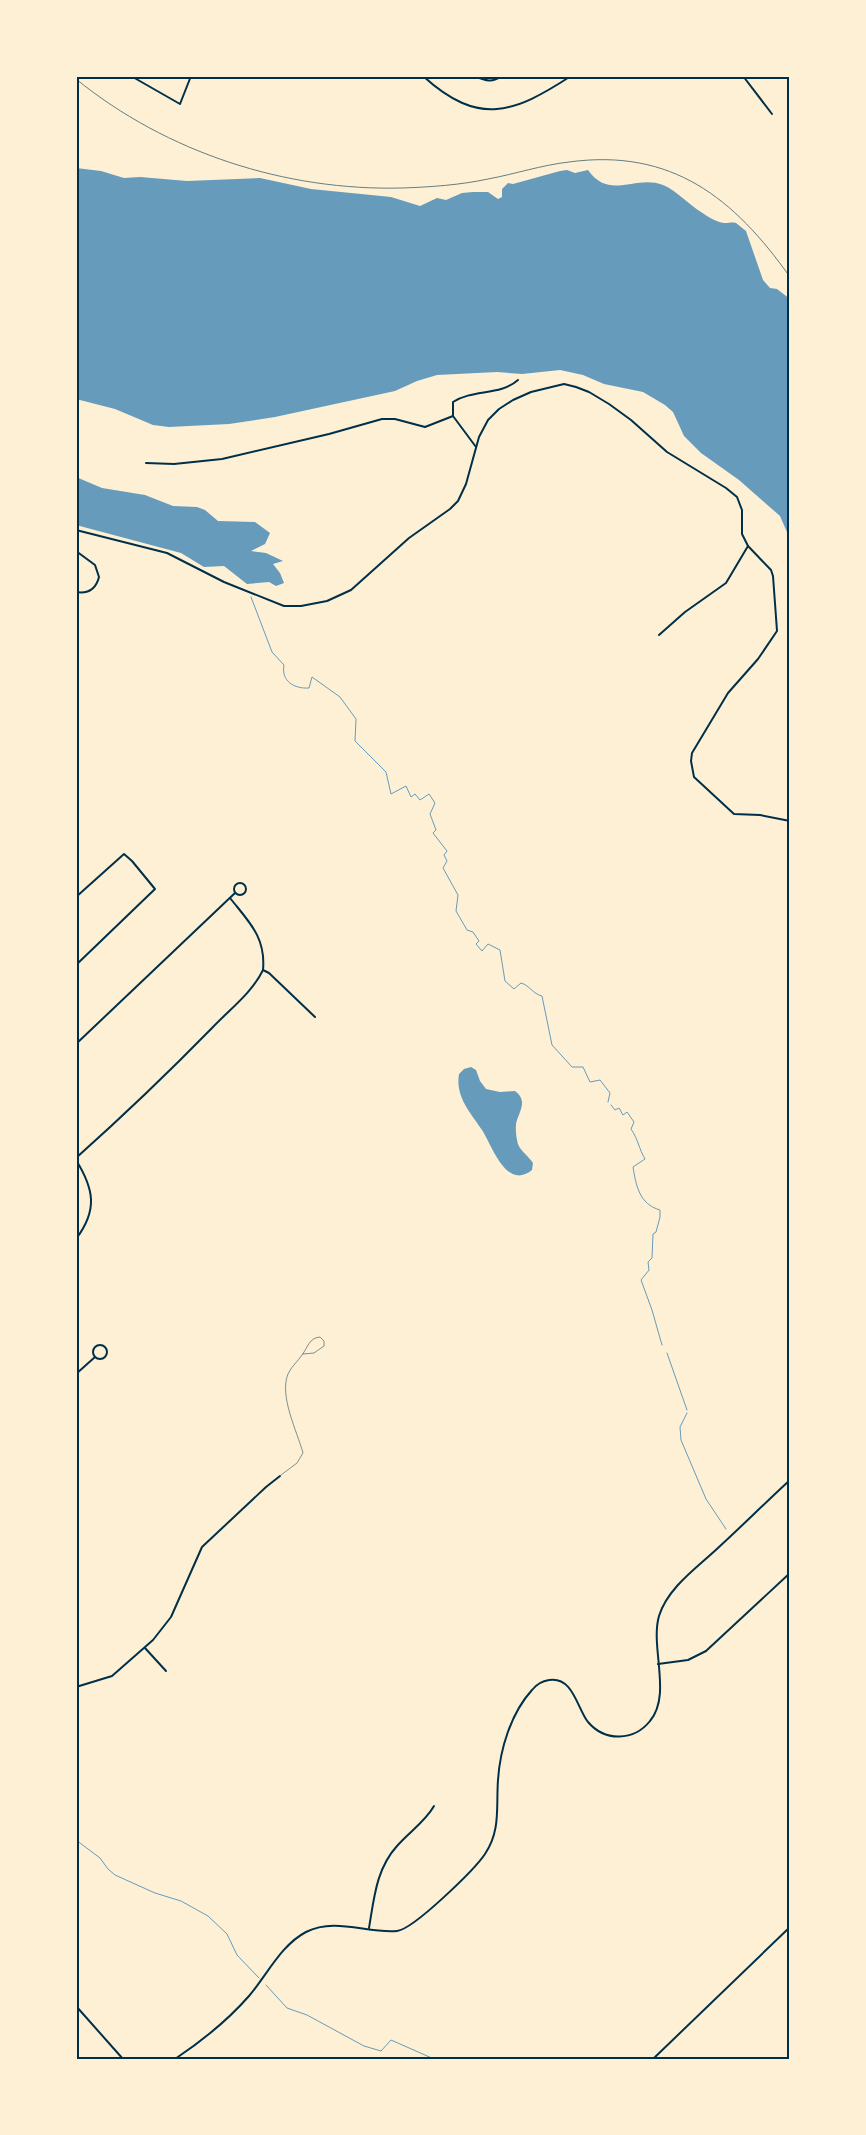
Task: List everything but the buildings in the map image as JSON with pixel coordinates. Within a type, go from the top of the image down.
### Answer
[{"type":"street","points":[[131,76],[180,104],[191,76]]},
{"type":"street","points":[[423,76],[446,95],[468,106],[488,110],[510,108],[524,104],[571,76]]},
{"type":"street","points":[[475,76],[487,81],[493,81],[502,76]]},
{"type":"street","points":[[744,77],[772,114]]},
{"type":"street","points":[[476,447],[453,416],[453,402],[472,394],[507,388],[518,380]]},
{"type":"street","points":[[76,530],[167,553],[224,582],[284,606],[314,604],[341,596],[351,590],[409,538],[458,501],[466,484],[476,447],[488,420],[499,409],[513,400],[549,386],[564,384],[576,387],[609,404],[631,420],[667,452],[726,488],[737,497],[742,510],[742,534],[748,546],[771,570],[773,576],[777,631],[758,659],[728,693],[692,753],[691,761],[694,778],[734,814],[760,815],[790,822]]},
{"type":"street","points":[[146,463],[174,464],[222,459],[382,419],[395,418],[425,427],[453,416]]},
{"type":"street","points":[[659,635],[685,612],[726,583],[748,546]]},
{"type":"street","points":[[76,551],[95,565],[99,577],[96,585],[91,590],[76,592]]},
{"type":"street","points":[[76,897],[112,864],[125,855],[154,889],[76,965]]},
{"type":"street","points":[[76,1044],[230,898],[235,894],[240,895],[244,893],[246,888],[244,884],[234,885],[235,894]]},
{"type":"street","points":[[76,1239],[89,1216],[91,1194],[87,1180],[76,1159],[194,1047],[245,995],[263,970],[263,947],[259,937],[230,898]]},
{"type":"street","points":[[263,970],[269,972],[315,1017]]},
{"type":"street","points":[[76,1374],[95,1357],[102,1358],[105,1356],[107,1351],[105,1347],[100,1345],[95,1347],[93,1352],[95,1357]]},
{"type":"street","points":[[76,1687],[112,1676],[156,1637],[169,1620],[202,1547],[266,1486],[280,1476]]},
{"type":"street","points":[[174,2059],[219,2026],[247,1998],[281,1953],[298,1936],[327,1926],[397,1931],[411,1926],[459,1882],[485,1854],[493,1840],[498,1824],[498,1782],[503,1745],[515,1717],[534,1688],[549,1680],[561,1682],[570,1688],[586,1719],[594,1727],[609,1735],[625,1737],[641,1730],[656,1713],[660,1687],[657,1630],[659,1617],[668,1598],[684,1580],[790,1480]]},
{"type":"street","points":[[658,1664],[688,1660],[706,1651],[790,1573]]},
{"type":"street","points":[[145,1648],[166,1671]]},
{"type":"street","points":[[370,1928],[375,1891],[383,1866],[397,1846],[434,1806]]},
{"type":"street","points":[[653,2059],[790,1927]]},
{"type":"street","points":[[76,2006],[124,2059]]},
{"type":"street","points":[[118,2059],[121,2056]]},
{"type":"lane","points":[[280,1476],[297,1463],[303,1453],[287,1404],[285,1387],[288,1373],[303,1354],[308,1343],[320,1337],[324,1341],[324,1346],[320,1350],[303,1354]]},
{"type":"water","points":[[76,168],[101,171],[124,178],[140,177],[187,181],[260,178],[311,189],[391,197],[420,206],[437,198],[446,200],[462,193],[473,192],[488,192],[498,199],[502,197],[502,189],[508,183],[513,184],[567,170],[575,173],[588,170],[596,179],[605,184],[623,185],[653,182],[668,187],[712,219],[722,223],[736,223],[746,231],[763,280],[770,288],[777,289],[790,299],[790,539],[780,516],[739,480],[701,453],[684,436],[673,412],[665,405],[643,392],[604,384],[583,375],[560,370],[522,374],[497,372],[437,375],[417,381],[395,391],[275,417],[229,424],[169,427],[153,425],[115,409],[76,399]]},
{"type":"water","points":[[76,477],[102,488],[145,495],[173,506],[197,507],[205,510],[218,521],[255,522],[270,533],[265,544],[251,551],[266,553],[283,561],[273,564],[280,573],[284,583],[276,586],[269,582],[247,584],[224,566],[204,567],[181,553],[76,525]]},
{"type":"water","points":[[471,1067],[476,1070],[480,1081],[486,1089],[500,1092],[515,1091],[521,1098],[522,1105],[516,1125],[517,1140],[521,1150],[533,1163],[532,1170],[523,1175],[515,1175],[507,1171],[501,1164],[465,1104],[459,1090],[459,1074],[464,1069]]},
{"type":"waterway","points":[[251,597],[272,652],[284,665],[287,680],[298,687],[309,688],[312,677],[340,697],[356,719],[355,741],[386,772],[391,794],[406,786],[411,797],[415,794],[420,800],[429,794],[435,803],[430,814],[436,830],[433,833],[447,851],[444,855],[447,861],[443,868],[458,895],[456,911],[467,930],[473,932],[479,941],[476,944],[482,951],[488,944],[500,950],[505,981],[514,989],[521,983],[542,996],[552,1045],[572,1067],[583,1067],[590,1082],[600,1080],[610,1093],[608,1102]]},
{"type":"waterway","points":[[611,1105],[615,1110],[619,1108],[623,1115],[627,1112],[634,1122],[631,1129],[645,1159],[633,1167],[637,1187],[643,1199],[660,1210],[656,1232],[653,1234],[652,1258],[648,1262],[649,1270],[641,1280],[662,1345]]},
{"type":"waterway","points":[[667,1353],[687,1410]]},
{"type":"waterway","points":[[687,1413],[680,1427],[681,1440],[706,1499],[726,1529]]},
{"type":"waterway","points":[[76,1840],[100,1858],[115,1875],[155,1893],[181,1901],[208,1916],[227,1934],[237,1955],[259,1978]]},
{"type":"waterway","points":[[266,1985],[287,2008],[307,2015],[364,2046],[381,2051],[391,2040],[434,2059]]},
{"type":"railway","points":[[76,79],[111,105],[149,128],[189,147],[230,162],[272,174],[315,183],[358,187],[424,187],[477,181],[569,162],[606,160],[639,163],[669,171],[697,185],[723,202],[769,249],[790,277]]}]
